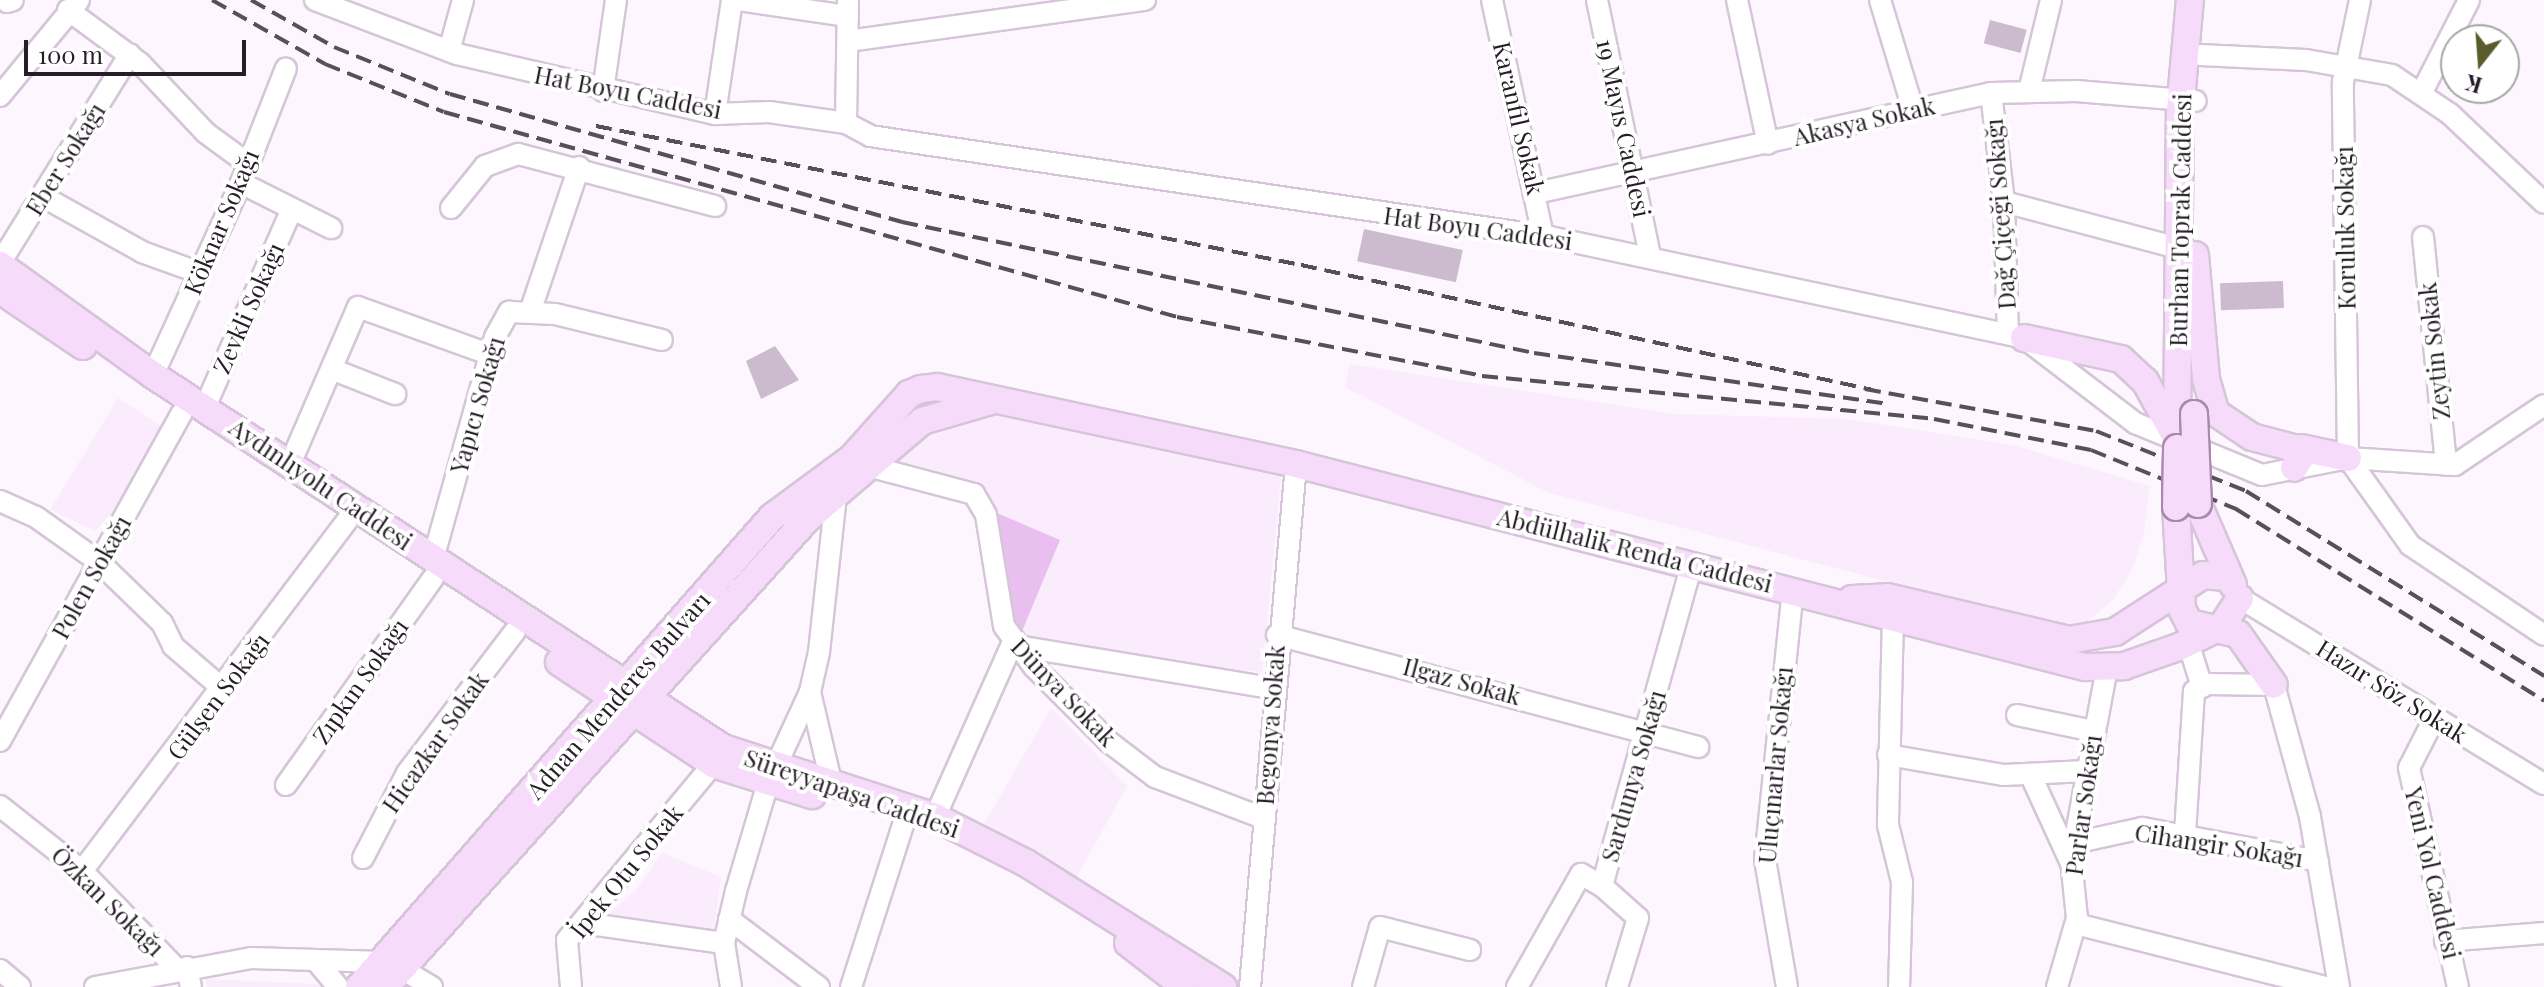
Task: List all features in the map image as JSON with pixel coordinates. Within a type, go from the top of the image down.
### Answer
[{"type":"main road","name":"Burhan Toprak Caddesi","points":[[2187,506],[2176,407],[2187,252],[2190,0]]},
{"type":"main road","name":"Burhan Toprak Caddesi","points":[[2188,100],[2200,55],[2207,0]]},
{"type":"main road","points":[[2187,252],[2206,379],[2216,413],[2252,437],[2298,458],[2348,458]]},
{"type":"main road","name":"Aydınlıyolu Caddesi","points":[[0,264],[153,375],[194,410],[349,518],[433,568],[630,700]]},
{"type":"main road","name":"Aydınlıyolu Caddesi","points":[[0,290],[194,410],[290,464],[515,631],[630,700]]},
{"type":"main road","points":[[2016,336],[2121,359],[2176,407],[2177,441],[2187,506],[2183,589],[2189,623],[2219,627],[2243,638],[2274,685]]},
{"type":"main road","name":"Abdülhalik Renda Caddesi","points":[[909,394],[937,387],[1290,462],[1831,600],[1890,607],[2049,639],[2095,638],[2134,621],[2203,575],[2234,587],[2219,627],[2150,657],[2107,668],[2063,664],[1890,607]]},
{"type":"main road","name":"Adnan Menderes Bulvarı","points":[[630,700],[836,495],[879,463],[905,423],[909,394]]},
{"type":"main road","name":"Abdülhalik Renda Caddesi","points":[[905,423],[1008,402]]},
{"type":"main road","name":"Adnan Menderes Bulvarı","points":[[359,987],[394,970],[630,700],[772,517],[905,423]]},
{"type":"main road","points":[[2187,506],[2234,587],[2274,685]]},
{"type":"main road","points":[[2134,621],[2151,634],[2150,657]]},
{"type":"main road","name":"Süreyyapaşa Caddesi","points":[[630,700],[713,764],[832,786],[935,817],[1026,863],[1223,987]]},
{"type":"main road","name":"Süreyyapaşa Caddesi","points":[[630,700],[772,775],[904,822],[1034,883],[1177,984]]},
{"type":"street","name":"Hat Boyu Caddesi","points":[[315,0],[449,51],[603,91],[715,114],[769,112],[846,123],[870,136],[1543,236],[1650,256],[2016,336],[2135,423],[2252,473],[2298,458]]},
{"type":"street","points":[[449,51],[463,0]]},
{"type":"street","points":[[603,91],[616,0]]},
{"type":"street","points":[[715,114],[732,0]]},
{"type":"street","points":[[739,0],[848,8],[846,123]]},
{"type":"street","points":[[848,41],[1145,0]]},
{"type":"street","name":"Karanfil Sokak","points":[[1492,0],[1543,236]]},
{"type":"street","name":"19 Mayıs Caddesi","points":[[1597,0],[1650,256]]},
{"type":"street","points":[[1737,0],[1768,144]]},
{"type":"street","points":[[1880,0],[1913,109]]},
{"type":"street","points":[[2029,91],[2051,0]]},
{"type":"street","name":"Koruluk Sokağı","points":[[2348,458],[2345,67],[2360,0]]},
{"type":"street","points":[[2422,92],[2469,0]]},
{"type":"street","points":[[0,96],[73,5],[130,54],[206,133],[247,163]]},
{"type":"street","name":"Eber Sokağı","points":[[0,264],[130,54]]},
{"type":"street","points":[[2200,55],[2345,67],[2392,75],[2422,92],[2544,203]]},
{"type":"street","name":"Köknar Sokağı","points":[[153,375],[241,183],[286,68]]},
{"type":"street","name":"Akasya Sokak","points":[[1536,193],[1991,93],[2029,91],[2188,100]]},
{"type":"street","name":"Dağ Çiçeği Sokağı","points":[[1991,93],[2016,336]]},
{"type":"street","points":[[451,208],[485,166],[503,156],[533,155],[715,206]]},
{"type":"street","points":[[579,167],[531,309],[662,340]]},
{"type":"street","points":[[241,183],[331,228]]},
{"type":"street","points":[[42,196],[142,252],[200,273]]},
{"type":"street","points":[[2004,202],[2187,252]]},
{"type":"street","name":"Zevkli Sokağı","points":[[194,410],[292,209]]},
{"type":"street","name":"Zeytin Sokak","points":[[2423,237],[2446,465]]},
{"type":"street","points":[[290,464],[334,370],[358,307],[491,355]]},
{"type":"street","name":"Yapıcı Sokağı","points":[[433,568],[503,318],[531,309]]},
{"type":"street","points":[[334,370],[395,394]]},
{"type":"street","points":[[2348,458],[2446,465],[2470,459],[2544,405]]},
{"type":"street","name":"Polen Sokağı","points":[[0,741],[99,562],[194,410]]},
{"type":"street","points":[[2348,458],[2410,545],[2544,635]]},
{"type":"street","points":[[1263,818],[1265,687],[1290,462]]},
{"type":"street","name":"Begonya Sokak","points":[[1250,987],[1290,462]]},
{"type":"street","name":"Dünya Sokak","points":[[879,463],[954,484],[984,504],[1004,626],[1015,644],[1133,762],[1212,803],[1263,818]]},
{"type":"street","points":[[731,987],[724,943],[729,919],[772,775],[810,692],[836,495]]},
{"type":"street","points":[[0,501],[36,517],[99,562],[162,623],[173,646],[223,689]]},
{"type":"street","name":"Gülşen Sokağı","points":[[82,871],[223,689],[349,518]]},
{"type":"street","name":"Sardunya Sokağı","points":[[1517,987],[1581,874],[1602,886],[1692,563]]},
{"type":"street","name":"Zıpkın Sokağı","points":[[286,785],[433,568]]},
{"type":"street","name":"Hazır Söz Sokak","points":[[2234,587],[2544,784]]},
{"type":"street","name":"Uluçınarlar Sokağı","points":[[1787,987],[1765,860],[1793,590]]},
{"type":"street","points":[[1890,607],[1888,825],[1903,905],[1899,987]]},
{"type":"street","name":"Hicazkar Sokak","points":[[363,858],[407,773],[515,631]]},
{"type":"street","name":"Ilgaz Sokak","points":[[1277,635],[1647,729],[1698,747]]},
{"type":"street","points":[[2188,642],[2202,687]]},
{"type":"street","points":[[935,817],[1015,644],[1265,687]]},
{"type":"street","name":"Parlar Sokağı","points":[[2057,987],[2076,924],[2071,865],[2093,731],[2107,668]]},
{"type":"street","points":[[2185,834],[2194,691],[2202,687],[2274,685],[2318,861],[2339,987]]},
{"type":"street","points":[[810,692],[832,786]]},
{"type":"street","points":[[2017,715],[2093,731]]},
{"type":"street","name":"Yeni Yol Caddesi","points":[[2435,717],[2409,768],[2445,941],[2458,987]]},
{"type":"street","points":[[1888,755],[2031,776],[2086,771]]},
{"type":"street","name":"İpek Otu Sokak","points":[[571,987],[567,940],[713,764]]},
{"type":"street","points":[[2031,776],[2071,865]]},
{"type":"street","name":"Özkan Sokağı","points":[[0,806],[82,871],[185,974]]},
{"type":"street","points":[[851,987],[904,822]]},
{"type":"street","name":"Cihangir Sokağı","points":[[2074,843],[2142,828],[2318,861]]},
{"type":"street","points":[[1602,886],[1638,918],[1617,987]]},
{"type":"street","points":[[729,919],[819,987]]},
{"type":"street","points":[[583,923],[724,943]]},
{"type":"street","points":[[2076,924],[2325,987]]},
{"type":"street","points":[[1363,987],[1380,927],[1470,950]]},
{"type":"street","points":[[2445,941],[2544,933]]},
{"type":"street","points":[[95,987],[185,974],[251,958],[394,970],[432,987]]},
{"type":"street","points":[[318,963],[338,987]]},
{"type":"street","points":[[0,970],[20,987]]},
{"type":"shaded area","points":[[1350,364],[1675,414],[1848,419],[2013,445],[2150,486],[2144,533],[2134,566],[2113,600],[2076,631],[1549,493],[1345,387]]},
{"type":"shaded area","points":[[118,398],[161,426],[113,512],[95,531],[50,510]]},
{"type":"shaded area","points":[[1004,407],[1282,467],[1262,672],[1018,645],[982,497],[889,465],[931,421]]},
{"type":"shaded area","points":[[997,513],[1060,540],[1020,636],[1011,633]]},
{"type":"shaded area","points":[[1051,708],[1127,786],[1073,884],[980,831]]},
{"type":"shaded area","points":[[662,853],[721,877],[713,936],[601,920],[636,890]]},
{"type":"shaded area","points":[[206,979],[318,984],[319,987],[207,987]]},
{"type":"building","points":[[1990,20],[2027,30],[2020,53],[1984,43]]},
{"type":"building","points":[[1364,229],[1463,250],[1456,282],[1357,261]]},
{"type":"building","points":[[2283,281],[2284,308],[2221,310],[2220,283]]},
{"type":"building","points":[[775,346],[799,380],[761,399],[746,361]]},
{"type":"railway","points":[[212,0],[325,64],[444,112],[1177,317],[1482,376],[1934,419],[2091,450],[2236,509],[2544,701]]},
{"type":"railway","points":[[251,0],[334,47],[450,94],[902,222],[1534,353],[1883,403]]},
{"type":"railway","points":[[596,126],[1301,265],[1873,390]]},
{"type":"railway","points":[[1865,389],[2096,431],[2246,491],[2544,676]]}]
